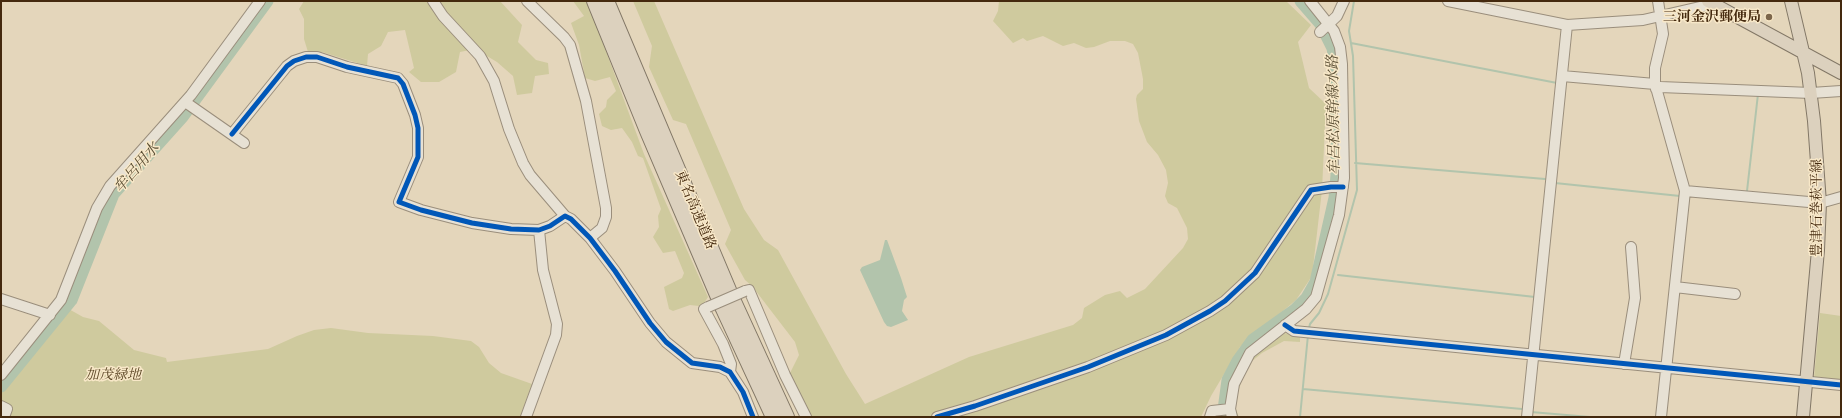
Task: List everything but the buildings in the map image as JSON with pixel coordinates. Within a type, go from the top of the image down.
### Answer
[{"type":"highway","name":"東名高速道路","points":[[594,1],[650,138],[747,361],[773,417]]},
{"type":"highway","name":"東名高速道路","points":[[607,1],[732,297],[787,417]]},
{"type":"highway","points":[[747,361],[764,417]]},
{"type":"main road","name":"豊津石巻萩平線","points":[[1791,1],[1811,93],[1818,160],[1820,203],[1803,417]]},
{"type":"main road","points":[[1709,2],[1841,72]]},
{"type":"street","points":[[1,375],[61,300],[102,197],[188,98],[260,1]]},
{"type":"street","points":[[433,1],[443,16],[480,56],[494,81],[509,129],[523,163],[530,175],[565,216],[576,223],[590,238],[615,271],[650,323],[666,342],[692,363],[720,367],[730,372],[743,392],[753,417]]},
{"type":"street","points":[[527,1],[564,37],[570,45],[586,101],[606,208],[606,217],[602,228],[590,238]]},
{"type":"street","points":[[1210,417],[1212,411],[1227,411],[1234,384],[1250,353],[1306,309],[1316,297],[1339,216],[1338,187],[1342,64],[1340,47],[1325,28],[1310,1]]},
{"type":"street","points":[[1325,28],[1337,16],[1344,1]]},
{"type":"street","points":[[1448,1],[1567,25],[1643,20],[1704,6],[1709,2]]},
{"type":"street","points":[[1658,1],[1662,39],[1655,68],[1655,86],[1685,191],[1661,417]]},
{"type":"street","points":[[1527,417],[1567,25]]},
{"type":"street","points":[[232,134],[287,66],[294,61],[306,57],[317,57],[347,67],[398,78],[403,84],[415,115],[418,128],[418,157],[400,202],[421,210],[472,223],[511,229],[539,230],[550,226],[565,216]]},
{"type":"street","points":[[1562,76],[1660,87],[1811,93],[1841,91]]},
{"type":"street","points":[[192,106],[244,143]]},
{"type":"street","points":[[937,417],[975,406],[1088,367],[1166,335],[1210,311],[1225,301],[1255,273],[1306,195],[1311,190],[1338,187]]},
{"type":"street","points":[[1685,191],[1820,203],[1841,197]]},
{"type":"street","points":[[526,417],[556,335],[557,324],[543,270],[539,230]]},
{"type":"street","points":[[1624,364],[1635,298],[1631,247]]},
{"type":"street","points":[[1675,287],[1735,294]]},
{"type":"street","points":[[730,372],[731,364],[723,344],[704,309],[749,290],[794,394],[806,417]]},
{"type":"street","points":[[1,300],[50,315]]},
{"type":"street","points":[[1285,325],[1294,330],[1841,385]]},
{"type":"street","points":[[1,406],[7,408],[4,417]]},
{"type":"green space","points":[[304,1],[500,1],[522,25],[518,42],[536,60],[548,63],[549,74],[535,76],[532,93],[517,95],[513,76],[497,62],[475,49],[460,52],[456,72],[439,82],[421,82],[409,72],[414,68],[405,30],[388,32],[381,46],[368,54],[367,66],[322,52],[308,52],[304,39],[304,19],[299,9]]},
{"type":"green space","points":[[573,1],[586,1],[596,24],[644,154],[708,297],[704,303],[699,306],[690,305],[673,311],[669,309],[664,287],[682,278],[684,273],[675,251],[663,253],[653,237],[659,227],[658,216],[661,209],[643,158],[638,156],[632,142],[622,128],[611,130],[602,126],[599,114],[606,107],[607,100],[616,91],[610,77],[595,81],[585,78],[579,45],[571,23],[584,16]]},
{"type":"green space","points":[[633,1],[654,1],[744,209],[764,240],[778,250],[846,374],[865,404],[969,357],[1073,325],[1082,318],[1084,308],[1105,295],[1120,291],[1127,298],[1145,289],[1183,248],[1188,239],[1187,228],[1177,208],[1168,203],[1165,196],[1168,183],[1166,170],[1158,155],[1147,142],[1139,121],[1136,99],[1137,95],[1143,89],[1143,79],[1138,53],[1133,44],[1125,41],[1110,41],[1094,47],[1086,48],[1074,43],[1063,46],[1043,36],[1027,41],[1023,38],[1013,43],[993,21],[998,11],[999,1],[1286,1],[1311,25],[1298,42],[1309,88],[1326,104],[1322,190],[1312,276],[1296,300],[1240,347],[1211,396],[1201,417],[809,417],[788,377],[799,355],[795,342],[752,286],[745,280],[725,244],[731,230],[686,124],[673,120],[649,67],[652,46]]},
{"type":"green space","name":"加茂緑地","points":[[67,308],[83,317],[99,321],[134,350],[166,358],[167,362],[268,349],[314,330],[331,328],[368,333],[433,336],[471,341],[479,347],[489,363],[501,373],[532,384],[520,417],[1,417],[1,392]]},
{"type":"green space","points":[[1820,313],[1841,316],[1841,381],[1814,378]]},
{"type":"green space","points":[[1284,333],[1300,335],[1300,342],[1284,341],[1262,353],[1251,362],[1242,380],[1236,398],[1236,410],[1239,417],[1234,417],[1236,388],[1255,352],[1276,336]]},
{"type":"shaded area","points":[[885,240],[887,240],[907,297],[904,300],[902,311],[908,320],[891,327],[887,326],[884,322],[860,270],[862,267],[880,260]]},
{"type":"waterway","name":"牟呂用水","points":[[1,386],[71,300],[113,194],[182,117],[267,1]]},
{"type":"waterway","name":"牟呂松原幹線水路","points":[[1223,417],[1228,380],[1238,361],[1253,340],[1295,310],[1307,298],[1316,282],[1335,198],[1337,175],[1336,66],[1333,48],[1321,24],[1301,1]]},
{"type":"waterway","points":[[1309,328],[1310,324],[1319,313],[1328,294],[1357,190],[1353,56],[1349,31],[1354,1]]},
{"type":"waterway","points":[[1351,43],[1557,83]]},
{"type":"waterway","points":[[1747,191],[1758,94]]},
{"type":"waterway","points":[[1355,163],[1545,179]]},
{"type":"waterway","points":[[1555,183],[1680,196]]},
{"type":"waterway","points":[[1338,275],[1535,297]]},
{"type":"waterway","points":[[1300,417],[1308,335]]},
{"type":"waterway","points":[[1303,389],[1522,409]]},
{"type":"waterway","points":[[1531,412],[1590,417]]},
{"type":"cycle path","points":[[232,134],[287,66],[294,61],[306,57],[317,57],[347,67],[398,78],[403,84],[415,115],[418,128],[418,157],[399,202],[421,210],[472,223],[511,229],[539,230],[550,226],[565,216],[571,219],[590,238],[615,271],[650,323],[666,342],[692,363],[720,367],[730,372],[743,392],[753,417]]},
{"type":"cycle path","points":[[937,417],[975,406],[1088,367],[1166,335],[1210,311],[1225,301],[1255,273],[1311,190],[1343,187]]},
{"type":"cycle path","points":[[1285,325],[1294,331],[1841,385]]},
{"type":"place","name":"三河金沢郵便局","points":[[1769,17]]}]
